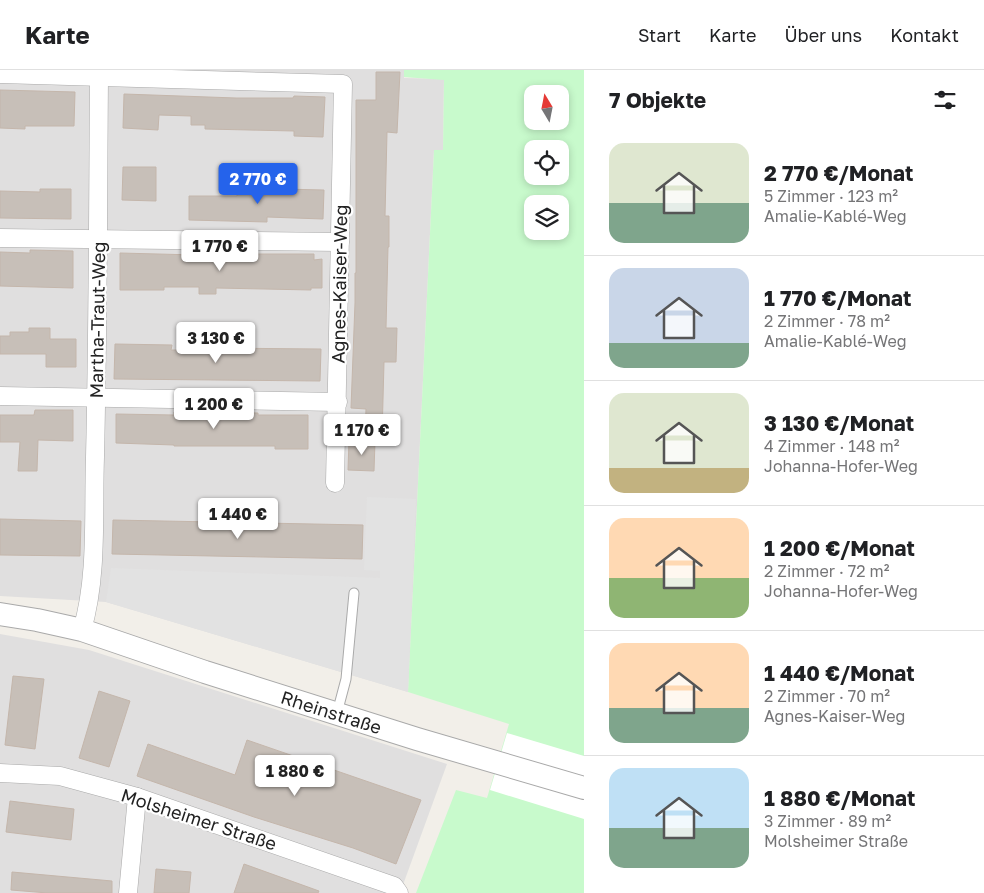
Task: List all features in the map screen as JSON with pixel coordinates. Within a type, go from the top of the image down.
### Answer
[{"type":"street","points":[[0,74],[99,77]]},
{"type":"street","name":"Agnes-Kaiser-Weg","points":[[99,77],[343,84],[335,483]]},
{"type":"street","name":"Martha-Traut-Weg","points":[[82,630],[89,602],[92,562],[96,397],[99,77]]},
{"type":"street","points":[[0,238],[340,242]]},
{"type":"street","points":[[0,396],[338,402]]},
{"type":"street","name":"Rheinstraße","points":[[0,614],[82,630],[337,714],[584,788]]},
{"type":"street","name":"Molsheimer Straße","points":[[0,772],[60,776],[137,797],[396,889]]},
{"type":"street","points":[[128,893],[137,797]]},
{"type":"lane","points":[[337,714],[346,679],[354,593]]},
{"type":"shaded area","points":[[0,70],[404,70],[404,78],[444,79],[443,150],[434,150],[408,692],[106,602],[0,596]]},
{"type":"shaded area","points":[[367,497],[416,499],[408,692],[106,602],[111,568],[380,578],[380,571],[364,570]]},
{"type":"shaded area","points":[[0,634],[89,650],[447,764],[400,893],[0,893]]},
{"type":"green space","points":[[404,70],[584,70],[584,893],[416,893],[456,790],[487,798],[509,724],[408,692],[434,150],[443,150],[444,80],[404,77]]},
{"type":"pier","points":[[507,733],[584,756],[584,819],[490,790]]},
{"type":"building","points":[[376,72],[400,72],[397,133],[387,132],[385,216],[389,216],[386,328],[397,328],[396,362],[384,362],[382,436],[365,436],[366,409],[351,408],[356,273],[356,100],[376,100]]},
{"type":"building","points":[[0,90],[75,92],[74,126],[25,126],[25,129],[0,128]]},
{"type":"building","points":[[124,94],[236,98],[325,97],[323,137],[294,136],[294,131],[205,129],[205,125],[191,125],[191,116],[159,115],[158,130],[123,128]]},
{"type":"building","points":[[123,167],[156,167],[156,201],[122,200]]},
{"type":"building","points":[[238,188],[324,190],[323,219],[267,217],[267,222],[189,220],[189,196],[237,196]]},
{"type":"building","points":[[40,189],[71,189],[71,219],[0,218],[0,191],[40,192]]},
{"type":"building","points":[[30,250],[73,251],[73,288],[0,286],[0,252],[30,253]]},
{"type":"building","points":[[120,253],[234,256],[234,254],[314,254],[314,260],[322,259],[322,288],[311,288],[311,290],[216,288],[216,294],[199,294],[199,287],[164,287],[164,290],[120,290]]},
{"type":"building","points":[[29,328],[50,328],[50,339],[76,339],[76,367],[46,367],[46,354],[0,354],[0,336],[10,336],[10,332],[29,332]]},
{"type":"building","points":[[115,344],[172,345],[171,350],[211,350],[212,348],[321,349],[320,381],[114,379]]},
{"type":"building","points":[[35,410],[73,410],[73,441],[38,440],[37,471],[18,471],[20,442],[0,442],[0,415],[34,415]]},
{"type":"building","points":[[174,412],[308,415],[308,449],[275,449],[275,446],[174,446],[116,443],[116,414],[174,415]]},
{"type":"building","points":[[349,440],[375,441],[374,471],[348,470]]},
{"type":"building","points":[[0,519],[81,521],[80,556],[0,555]]},
{"type":"building","points":[[113,520],[363,525],[362,559],[112,554]]},
{"type":"building","points":[[13,676],[44,679],[35,749],[5,745]]},
{"type":"building","points":[[99,691],[130,701],[109,767],[79,758]]},
{"type":"building","points":[[247,740],[421,800],[396,864],[137,776],[148,744],[235,775]]},
{"type":"building","points":[[10,801],[74,809],[71,840],[6,832]]},
{"type":"building","points":[[244,864],[319,891],[318,893],[234,893]]},
{"type":"building","points":[[156,869],[191,872],[189,893],[154,893]]},
{"type":"building","points":[[12,872],[112,881],[112,893],[48,893],[11,890]]}]
